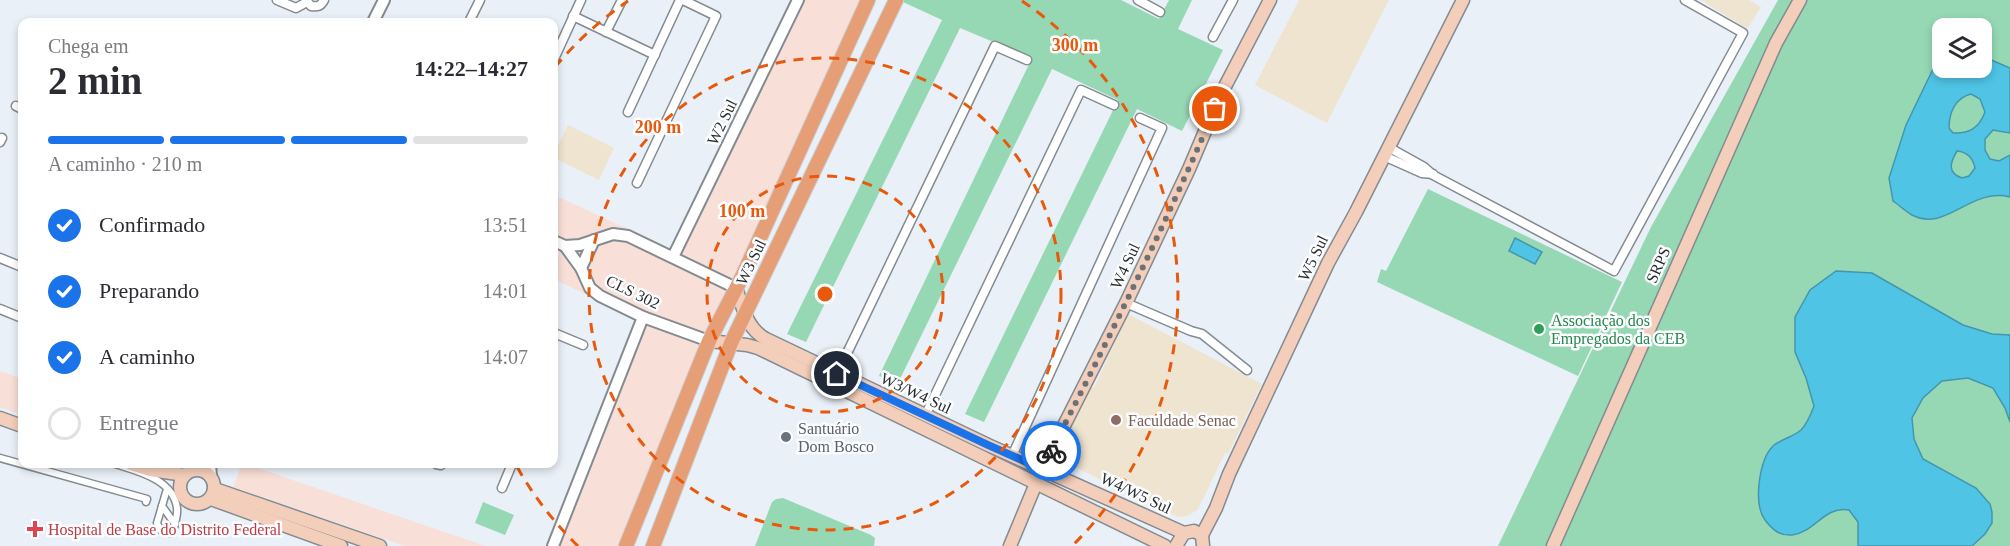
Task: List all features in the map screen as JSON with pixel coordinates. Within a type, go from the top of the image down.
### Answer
[{"type":"main road","name":"W3 Sul","points":[[626,546],[709,341],[736,288],[868,0]]},
{"type":"main road","name":"W3 Sul","points":[[653,546],[731,344],[896,0]]},
{"type":"main road","name":"W4 Sul","points":[[1010,546],[1042,469],[1126,303],[1189,169],[1220,96],[1270,0]]},
{"type":"main road","name":"W5 Sul","points":[[1202,541],[1229,474],[1331,256],[1463,0]]},
{"type":"main road","name":"SRPS","points":[[1553,546],[1776,43],[1800,0]]},
{"type":"main road","points":[[797,155],[808,160],[812,172]]},
{"type":"main road","name":"W3/W4 Sul","points":[[736,288],[745,314],[754,330],[796,361],[879,400],[1036,483]]},
{"type":"main road","name":"W3/W4 Sul","points":[[709,341],[747,345],[837,374],[879,400],[925,416],[1042,469]]},
{"type":"main road","points":[[0,418],[18,425]]},
{"type":"main road","points":[[664,456],[673,465],[685,462]]},
{"type":"main road","points":[[144,468],[150,470],[210,470],[214,482],[213,494],[203,504],[192,504],[150,470]]},
{"type":"main road","name":"W4/W5 Sul","points":[[1042,469],[1184,533],[1194,531],[1202,541]]},
{"type":"main road","points":[[174,489],[191,470]]},
{"type":"main road","name":"W4/W5 Sul","points":[[1036,483],[1165,546]]},
{"type":"main road","points":[[213,494],[317,542],[341,546]]},
{"type":"main road","points":[[213,494],[380,546]]},
{"type":"main road","points":[[1176,546],[1184,533]]},
{"type":"street","points":[[277,0],[296,8],[307,1],[311,6],[317,7],[324,0]]},
{"type":"street","points":[[374,18],[384,0]]},
{"type":"street","points":[[381,18],[390,0]]},
{"type":"street","points":[[472,18],[480,0]]},
{"type":"street","points":[[558,50],[581,0]]},
{"type":"street","points":[[606,32],[622,0]]},
{"type":"street","points":[[628,112],[681,0],[716,16],[637,183]]},
{"type":"street","name":"W2 Sul","points":[[673,257],[798,0]]},
{"type":"street","points":[[1138,0],[1160,12]]},
{"type":"street","points":[[1214,38],[1233,0]]},
{"type":"street","points":[[1386,151],[1422,173],[1433,175],[1614,271],[1743,33],[1685,0]]},
{"type":"street","points":[[573,16],[655,55]]},
{"type":"street","points":[[837,374],[995,46],[1027,60]]},
{"type":"street","points":[[925,416],[1081,90],[1114,105]]},
{"type":"street","points":[[1012,456],[1162,128],[1140,118]]},
{"type":"street","points":[[558,243],[565,246],[580,245],[613,234],[628,236],[736,288]]},
{"type":"street","points":[[581,268],[594,240]]},
{"type":"street","name":"CLS 302","points":[[565,246],[581,268],[590,288],[600,296],[643,317],[709,341]]},
{"type":"street","points":[[0,258],[18,265]]},
{"type":"street","points":[[1126,303],[1202,334],[1247,370]]},
{"type":"street","points":[[0,309],[18,316]]},
{"type":"street","points":[[553,546],[643,317]]},
{"type":"street","points":[[558,335],[583,345]]},
{"type":"street","points":[[0,424],[18,432]]},
{"type":"street","points":[[0,458],[18,463]]},
{"type":"street","points":[[35,468],[147,500],[146,502]]},
{"type":"street","points":[[126,468],[174,489]]},
{"type":"street","points":[[502,488],[510,468]]},
{"type":"street","points":[[174,489],[177,513],[173,531],[169,533],[160,530],[157,522],[162,506],[174,489]]},
{"type":"street","points":[[162,506],[174,524]]},
{"type":"shaded area","points":[[804,0],[861,0],[618,546],[561,546],[558,544],[648,324],[558,281],[558,197],[680,253]]},
{"type":"shaded area","points":[[1299,0],[1389,0],[1327,123],[1255,85]]},
{"type":"shaded area","points":[[1701,0],[1749,0],[1761,7],[1747,29]]},
{"type":"shaded area","points":[[568,125],[614,148],[599,180],[558,160],[558,146]]},
{"type":"shaded area","points":[[1128,314],[1262,384],[1228,454],[1225,453],[1197,510],[1182,517],[1175,516],[1111,485],[1058,458],[1057,455],[1090,386],[1094,388]]},
{"type":"shaded area","points":[[0,371],[18,378],[18,414],[0,407]]},
{"type":"shaded area","points":[[240,468],[258,468],[485,546],[405,546],[233,487]]},
{"type":"green space","points":[[904,0],[1121,0],[1159,19],[1169,0],[1192,0],[1178,29],[1223,50],[1182,131],[1137,109],[984,422],[965,414],[1118,100],[1052,69],[898,383],[879,376],[1032,58],[960,28],[806,342],[787,334],[942,20],[903,2]]},
{"type":"green space","points":[[1778,0],[2010,0],[2010,546],[1498,546],[1651,227]]},
{"type":"green space","name":"Associação dos Empregados da CEB","points":[[1428,189],[1622,282],[1578,376],[1377,282],[1381,269],[1386,271]]},
{"type":"green space","points":[[783,498],[871,535],[875,538],[874,546],[755,546],[772,502]]},
{"type":"green space","points":[[483,502],[514,515],[505,535],[475,523]]},
{"type":"water","points":[[1992,60],[2010,68],[2010,133],[1993,130],[1985,139],[1985,150],[1990,159],[1999,161],[2010,155],[2010,197],[1983,198],[1936,218],[1924,219],[1912,215],[1893,201],[1889,178],[1906,125],[1932,71],[1932,78],[1992,78]],"holes":[[[1971,94],[1980,99],[1985,112],[1980,122],[1973,129],[1953,133],[1949,128],[1950,117],[1957,103]],[[1957,151],[1969,156],[1975,168],[1969,176],[1962,178],[1957,176],[1951,167]]]},
{"type":"water","points":[[1515,238],[1542,252],[1535,264],[1509,251]]},
{"type":"water","points":[[1836,271],[1872,273],[1963,325],[1992,334],[2010,335],[2010,422],[1993,388],[1968,378],[1942,381],[1923,398],[1912,418],[1914,439],[1923,459],[1976,488],[1990,504],[1992,523],[1985,534],[1972,546],[1858,546],[1858,522],[1849,510],[1833,512],[1807,530],[1787,535],[1773,529],[1761,513],[1759,482],[1764,461],[1773,446],[1801,430],[1814,406],[1795,352],[1795,317],[1810,290]]},
{"type":"way so far","points":[[1051,451],[1126,303],[1215,109]]},
{"type":"place","name":"Associação dos Empregados da CEB","points":[[1539,329]]},
{"type":"place","name":"Faculdade Senac","points":[[1116,420]]},
{"type":"place","name":"Santuário Dom Bosco","points":[[786,437]]},
{"type":"place","name":"Hospital de Base do Distrito Federal","points":[[35,529]]},
{"type":"route","points":[[837,374],[1042,469],[1051,451]]}]
